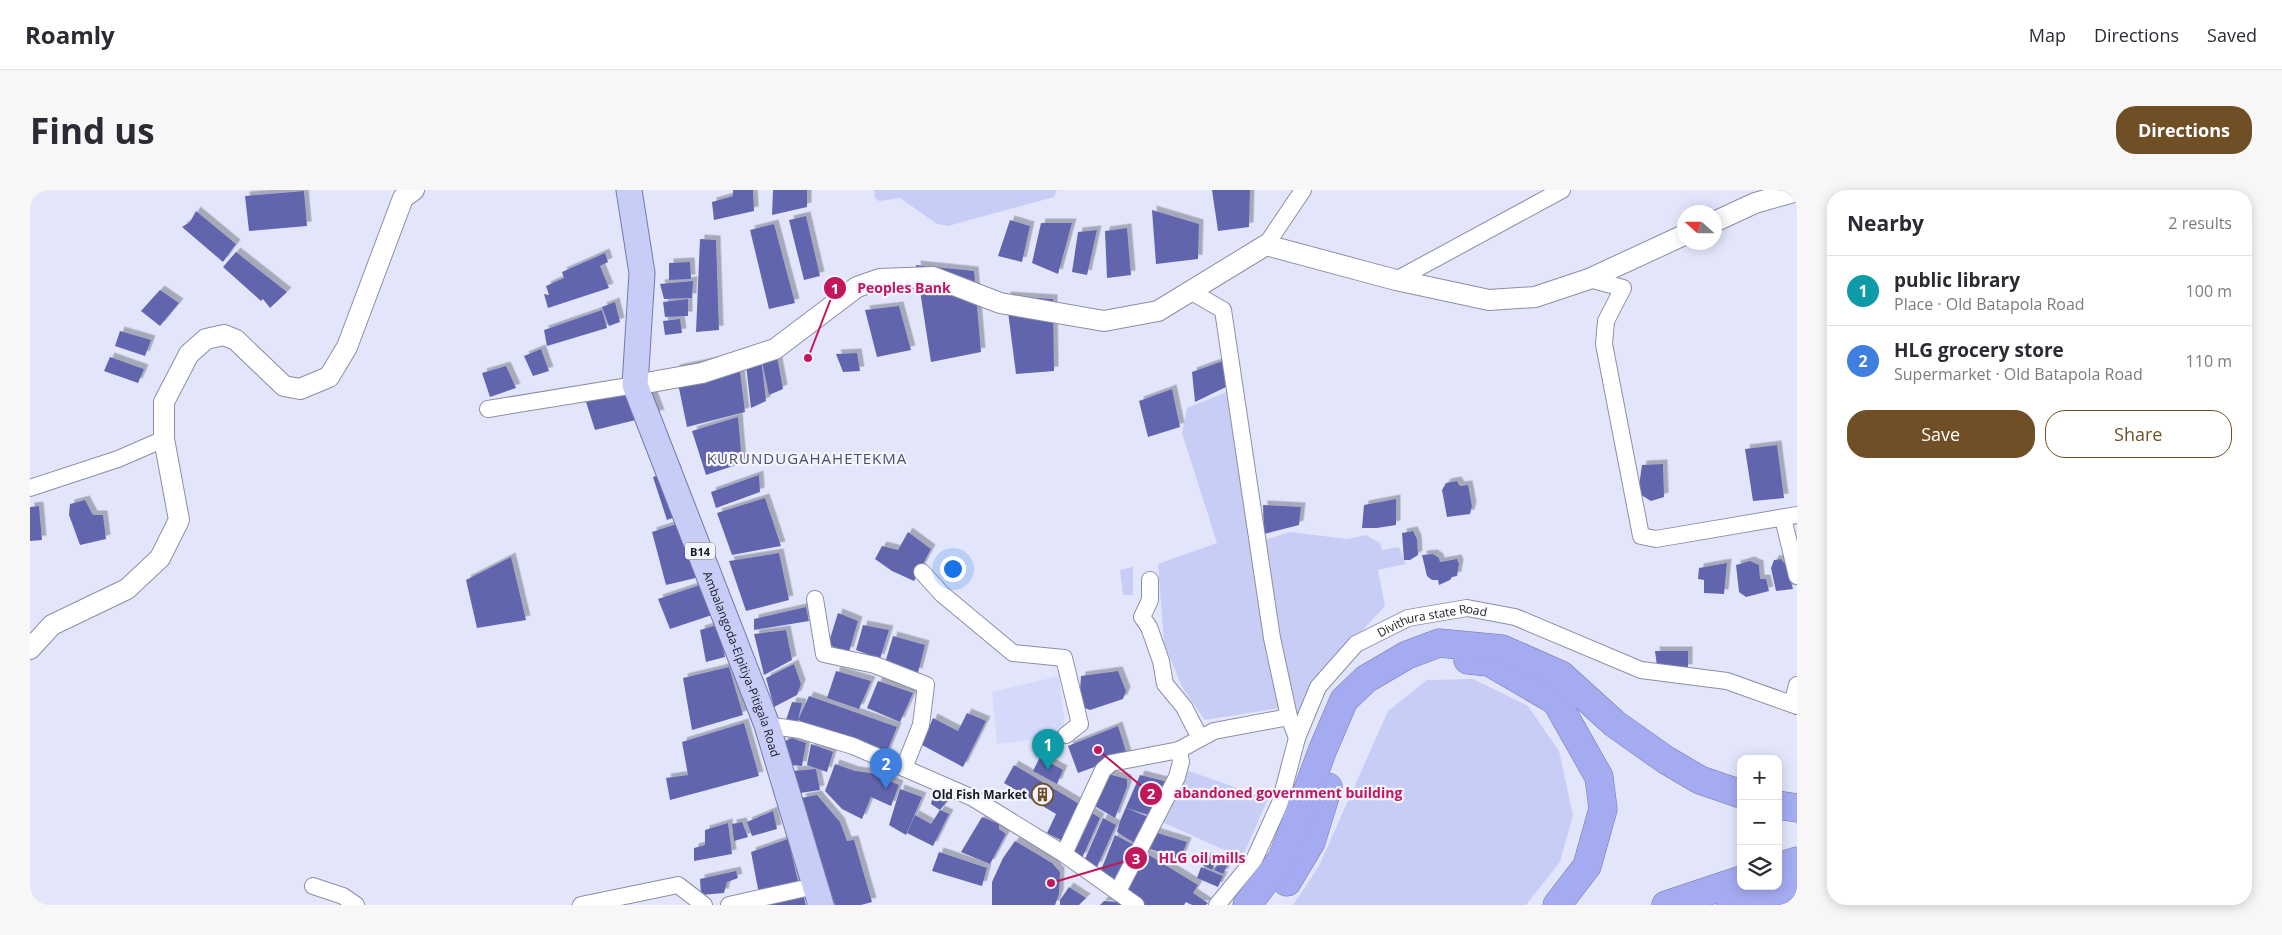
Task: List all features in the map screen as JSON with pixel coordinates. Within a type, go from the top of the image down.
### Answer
[{"type":"highway","points":[[1247,905],[1282,859],[1323,749],[1344,700],[1366,679],[1382,669],[1407,655],[1439,643],[1502,649],[1561,675],[1615,724],[1666,760],[1700,780],[1737,793]]},
{"type":"highway","points":[[1268,905],[1287,882],[1311,842],[1349,722],[1368,696],[1441,658],[1488,662],[1556,701],[1599,777],[1603,809],[1587,866],[1557,905]]},
{"type":"highway","points":[[1782,806],[1797,808]]},
{"type":"highway","points":[[1782,866],[1797,861]]},
{"type":"highway","points":[[1666,905],[1737,881]]},
{"type":"highway","points":[[1730,905],[1797,885]]},
{"type":"main road","name":"Ambalangoda-Elpitiya-Pitigala Road","points":[[628,190],[642,273],[635,384],[768,725],[818,896]]},
{"type":"street","points":[[30,649],[52,625],[127,589],[160,558],[179,520],[164,439],[164,402],[189,354],[206,339],[224,335],[236,340],[284,386],[300,389],[329,377],[348,347],[403,198],[414,190]]},
{"type":"street","points":[[488,409],[702,373],[775,349],[857,287],[880,279],[933,277],[1000,303],[1104,321],[1158,312],[1266,245],[1303,190]]},
{"type":"street","points":[[1396,280],[1562,190]]},
{"type":"street","points":[[1722,218],[1755,203],[1797,191]]},
{"type":"street","points":[[1266,245],[1396,280],[1489,300],[1535,297],[1589,279],[1677,238]]},
{"type":"street","points":[[1589,279],[1622,288],[1606,321],[1604,344],[1641,536],[1656,539],[1790,517],[1797,576]]},
{"type":"street","points":[[1190,291],[1223,310],[1272,638],[1289,717],[1297,738]]},
{"type":"street","points":[[30,488],[118,459],[164,439]]},
{"type":"street","points":[[922,572],[942,594],[1013,653],[1064,658],[1080,724],[1066,735]]},
{"type":"street","points":[[1150,580],[1150,600],[1142,617],[1149,628],[1161,661],[1164,684],[1184,707],[1200,738]]},
{"type":"street","points":[[815,599],[824,654],[875,665],[926,685],[921,725],[904,768]]},
{"type":"street","name":"Divithura state Road","points":[[1217,905],[1254,860],[1280,803],[1297,738],[1318,687],[1356,644],[1408,618],[1467,608],[1515,617],[1641,670],[1727,681],[1795,705]]},
{"type":"street","points":[[1795,705],[1797,685]]},
{"type":"street","points":[[1064,854],[1103,770],[1111,764],[1179,750],[1214,731],[1289,717]]},
{"type":"street","points":[[768,725],[800,730],[853,746],[973,798],[1064,854],[1136,905]]},
{"type":"street","points":[[1118,891],[1177,777],[1181,762],[1179,750]]},
{"type":"street","points":[[581,905],[678,885],[704,905]]},
{"type":"street","points":[[312,886],[343,896],[356,905]]},
{"type":"street","points":[[729,905],[818,896]]},
{"type":"shaded area","points":[[874,190],[1057,190],[1054,197],[948,226],[937,224],[900,198],[879,201],[875,198]]},
{"type":"shaded area","points":[[1226,392],[1230,397],[1266,644],[1279,708],[1205,720],[1182,687],[1164,643],[1158,564],[1217,543],[1182,433],[1187,408]]},
{"type":"shaded area","points":[[1290,532],[1347,539],[1366,535],[1380,543],[1382,550],[1399,547],[1406,564],[1378,570],[1385,606],[1341,654],[1297,738],[1284,696],[1262,541]]},
{"type":"shaded area","points":[[1133,567],[1133,595],[1123,595],[1120,570]]},
{"type":"shaded area","points":[[1059,676],[1066,735],[997,744],[992,692]]},
{"type":"shaded area","points":[[1473,679],[1528,706],[1559,751],[1573,815],[1560,862],[1526,905],[1293,905],[1319,866],[1388,711],[1427,680]]},
{"type":"shaded area","points":[[1186,770],[1268,799],[1242,858],[1160,821]]},
{"type":"building","points":[[733,190],[753,190],[754,211],[714,220],[712,202],[733,196]]},
{"type":"building","points":[[773,190],[807,190],[807,207],[772,215]]},
{"type":"building","points":[[1212,190],[1250,190],[1249,227],[1218,231]]},
{"type":"building","points":[[304,191],[307,226],[249,231],[245,196]]},
{"type":"building","points":[[1152,210],[1199,224],[1198,259],[1156,264]]},
{"type":"building","points":[[196,211],[236,244],[223,262],[182,227],[190,222]]},
{"type":"building","points":[[806,216],[820,276],[804,280],[789,220]]},
{"type":"building","points":[[1010,220],[1030,226],[1022,262],[998,256]]},
{"type":"building","points":[[1041,223],[1072,223],[1058,274],[1032,263]]},
{"type":"building","points":[[774,224],[795,303],[769,309],[750,230]]},
{"type":"building","points":[[1127,228],[1131,275],[1107,278],[1105,231]]},
{"type":"building","points":[[1097,230],[1087,275],[1072,272],[1078,232]]},
{"type":"building","points":[[700,239],[716,240],[719,330],[696,332]]},
{"type":"building","points":[[236,252],[287,292],[270,308],[263,299],[261,301],[223,267]]},
{"type":"building","points":[[605,253],[608,262],[600,266],[609,288],[548,308],[544,294],[549,295],[546,286],[564,278],[562,272]]},
{"type":"building","points":[[690,262],[691,279],[669,280],[669,263]]},
{"type":"building","points":[[916,265],[974,271],[981,352],[931,362]]},
{"type":"building","points":[[693,281],[692,298],[664,299],[660,284]]},
{"type":"building","points":[[160,290],[179,303],[160,326],[141,311]]},
{"type":"building","points":[[1006,296],[1053,299],[1054,371],[1016,374]]},
{"type":"building","points":[[688,299],[688,316],[665,317],[663,302]]},
{"type":"building","points":[[615,302],[620,322],[609,326],[602,307]]},
{"type":"building","points":[[899,306],[911,350],[877,357],[865,310]]},
{"type":"building","points":[[602,310],[607,328],[547,346],[544,330]]},
{"type":"building","points":[[680,319],[682,333],[665,335],[663,321]]},
{"type":"building","points":[[120,331],[151,340],[145,356],[115,346]]},
{"type":"building","points":[[541,349],[549,371],[533,376],[524,356]]},
{"type":"building","points":[[776,351],[783,389],[769,395],[761,357]]},
{"type":"building","points":[[857,353],[860,371],[843,372],[836,354]]},
{"type":"building","points":[[738,356],[745,412],[687,427],[675,369]]},
{"type":"building","points":[[110,357],[144,369],[138,383],[104,371]]},
{"type":"building","points":[[761,357],[766,401],[751,408],[746,365]]},
{"type":"building","points":[[1223,361],[1226,387],[1195,402],[1192,372]]},
{"type":"building","points":[[506,366],[516,388],[490,397],[482,373]]},
{"type":"building","points":[[647,380],[660,414],[595,430],[586,402]]},
{"type":"building","points":[[1172,389],[1180,427],[1148,437],[1139,401]]},
{"type":"building","points":[[738,417],[742,463],[706,475],[692,431]]},
{"type":"building","points":[[1777,445],[1784,498],[1753,501],[1745,449]]},
{"type":"building","points":[[1663,464],[1664,497],[1651,501],[1638,493],[1642,465]]},
{"type":"building","points":[[676,469],[686,513],[667,520],[653,477]]},
{"type":"building","points":[[759,475],[760,492],[716,508],[711,492]]},
{"type":"building","points":[[1457,481],[1460,486],[1468,485],[1472,506],[1470,514],[1447,517],[1442,490],[1446,483]]},
{"type":"building","points":[[765,498],[781,546],[732,555],[717,513]]},
{"type":"building","points":[[1396,499],[1396,525],[1362,528],[1364,505]]},
{"type":"building","points":[[85,500],[93,515],[103,515],[106,539],[80,545],[69,515],[70,504]]},
{"type":"building","points":[[1263,505],[1301,507],[1299,525],[1264,534]]},
{"type":"building","points":[[39,506],[42,540],[30,541],[30,507]]},
{"type":"building","points":[[689,520],[704,576],[666,585],[652,532]]},
{"type":"building","points":[[1413,531],[1417,539],[1418,555],[1410,560],[1404,560],[1402,533]]},
{"type":"building","points":[[908,532],[931,549],[914,581],[892,571],[875,559],[882,546],[898,550]]},
{"type":"building","points":[[779,553],[789,600],[746,611],[729,561]]},
{"type":"building","points":[[1433,554],[1439,558],[1440,562],[1457,559],[1459,564],[1457,576],[1439,585],[1438,580],[1432,580],[1427,576],[1422,555]]},
{"type":"building","points":[[511,557],[526,620],[477,628],[466,580]]},
{"type":"building","points":[[1781,559],[1786,565],[1793,589],[1776,591],[1771,568],[1774,560]]},
{"type":"building","points":[[1750,561],[1759,565],[1760,579],[1766,579],[1769,591],[1746,597],[1739,592],[1736,565]]},
{"type":"building","points":[[1727,563],[1724,594],[1704,593],[1704,580],[1698,579],[1699,568]]},
{"type":"building","points":[[706,583],[715,614],[670,629],[658,599]]},
{"type":"building","points":[[806,607],[809,621],[754,630],[754,619]]},
{"type":"building","points":[[838,613],[858,621],[849,652],[828,645]]},
{"type":"building","points":[[717,625],[725,657],[706,662],[700,630]]},
{"type":"building","points":[[863,625],[889,630],[880,659],[856,650]]},
{"type":"building","points":[[786,630],[792,660],[764,675],[754,634]]},
{"type":"building","points":[[893,636],[925,645],[918,673],[885,663]]},
{"type":"building","points":[[1655,651],[1688,651],[1688,669],[1657,666]]},
{"type":"building","points":[[794,664],[801,684],[797,695],[774,707],[766,678]]},
{"type":"building","points":[[729,667],[743,715],[692,730],[683,678]]},
{"type":"building","points":[[836,671],[871,681],[859,709],[827,698]]},
{"type":"building","points":[[1118,671],[1126,691],[1123,699],[1090,710],[1079,706],[1081,676]]},
{"type":"building","points":[[878,681],[913,693],[900,722],[867,708]]},
{"type":"building","points":[[809,696],[897,727],[886,754],[798,720]]},
{"type":"building","points":[[792,702],[802,703],[797,724],[785,723]]},
{"type":"building","points":[[967,713],[986,721],[963,767],[922,745],[933,718],[958,731]]},
{"type":"building","points":[[744,723],[759,776],[670,800],[666,778],[688,775],[682,742]]},
{"type":"building","points":[[1118,726],[1127,755],[1078,773],[1068,746]]},
{"type":"building","points":[[792,738],[806,743],[802,766],[790,765],[783,742]]},
{"type":"building","points":[[811,744],[833,752],[827,772],[807,765]]},
{"type":"building","points":[[1040,757],[1063,770],[1057,784],[1033,771]]},
{"type":"building","points":[[835,764],[855,771],[871,773],[899,785],[891,806],[871,797],[862,819],[842,809],[825,791]]},
{"type":"building","name":"Old Fish Market","points":[[1014,765],[1081,805],[1064,842],[1047,833],[1056,814],[1004,783]]},
{"type":"building","points":[[816,769],[820,790],[800,793],[792,771]]},
{"type":"building","points":[[1108,774],[1127,779],[1127,787],[1115,818],[1093,805]]},
{"type":"building","points":[[1140,775],[1168,782],[1156,817],[1126,808],[1148,817],[1136,844],[1117,832],[1120,821]]},
{"type":"building","points":[[900,789],[922,797],[906,835],[889,825]]},
{"type":"building","points":[[817,795],[840,822],[847,841],[854,840],[872,902],[861,905],[835,905],[801,798]]},
{"type":"building","points":[[933,796],[948,800],[940,810],[931,804]]},
{"type":"building","points":[[940,810],[949,814],[933,846],[907,833],[915,815],[931,824]]},
{"type":"building","points":[[773,811],[777,829],[752,836],[747,822]]},
{"type":"building","points":[[1089,811],[1100,818],[1082,858],[1075,853],[1073,846]]},
{"type":"building","points":[[982,817],[999,824],[999,829],[1006,834],[990,864],[961,852]]},
{"type":"building","points":[[1103,818],[1116,825],[1097,867],[1085,859]]},
{"type":"building","points":[[742,822],[748,837],[734,841],[732,824]]},
{"type":"building","points":[[728,823],[732,854],[694,861],[694,848],[705,845],[705,830]]},
{"type":"building","points":[[1154,832],[1187,842],[1180,860],[1148,848]]},
{"type":"building","points":[[1115,835],[1134,845],[1120,882],[1109,877],[1101,870]]},
{"type":"building","points":[[788,839],[799,886],[759,894],[751,852]]},
{"type":"building","points":[[1015,841],[1052,863],[1060,872],[1059,894],[1055,905],[992,905],[992,882],[1003,858]]},
{"type":"building","points":[[939,852],[987,868],[982,886],[932,871]]},
{"type":"building","points":[[1144,852],[1198,885],[1193,893],[1208,903],[1206,905],[1192,905],[1186,902],[1184,905],[1145,905],[1130,895],[1128,882]]},
{"type":"building","points":[[1206,857],[1216,861],[1212,870],[1202,865]]},
{"type":"building","points":[[1219,862],[1227,866],[1223,874],[1214,870]]},
{"type":"building","points":[[1201,867],[1223,876],[1218,887],[1197,878]]},
{"type":"building","points":[[736,871],[738,878],[727,882],[724,893],[701,895],[700,879]]},
{"type":"building","points":[[1069,887],[1086,898],[1079,905],[1060,905],[1060,900]]},
{"type":"building","points":[[803,895],[806,905],[770,905],[770,904]]},
{"type":"building","points":[[1104,901],[1122,902],[1127,905],[1100,905]]},
{"type":"place","name":"Peoples Bank","points":[[808,358]]},
{"type":"place","name":"abandoned government building","points":[[1098,750]]},
{"type":"place","name":"public library","points":[[1048,770]]},
{"type":"place","name":"HLG grocery store","points":[[886,789]]},
{"type":"place","name":"Old Fish Market","points":[[1043,794]]},
{"type":"place","name":"HLG oil mills","points":[[1051,883]]},
{"type":"district","name":"KURUNDUGAHAHETEKMA","points":[[807,458]]}]
